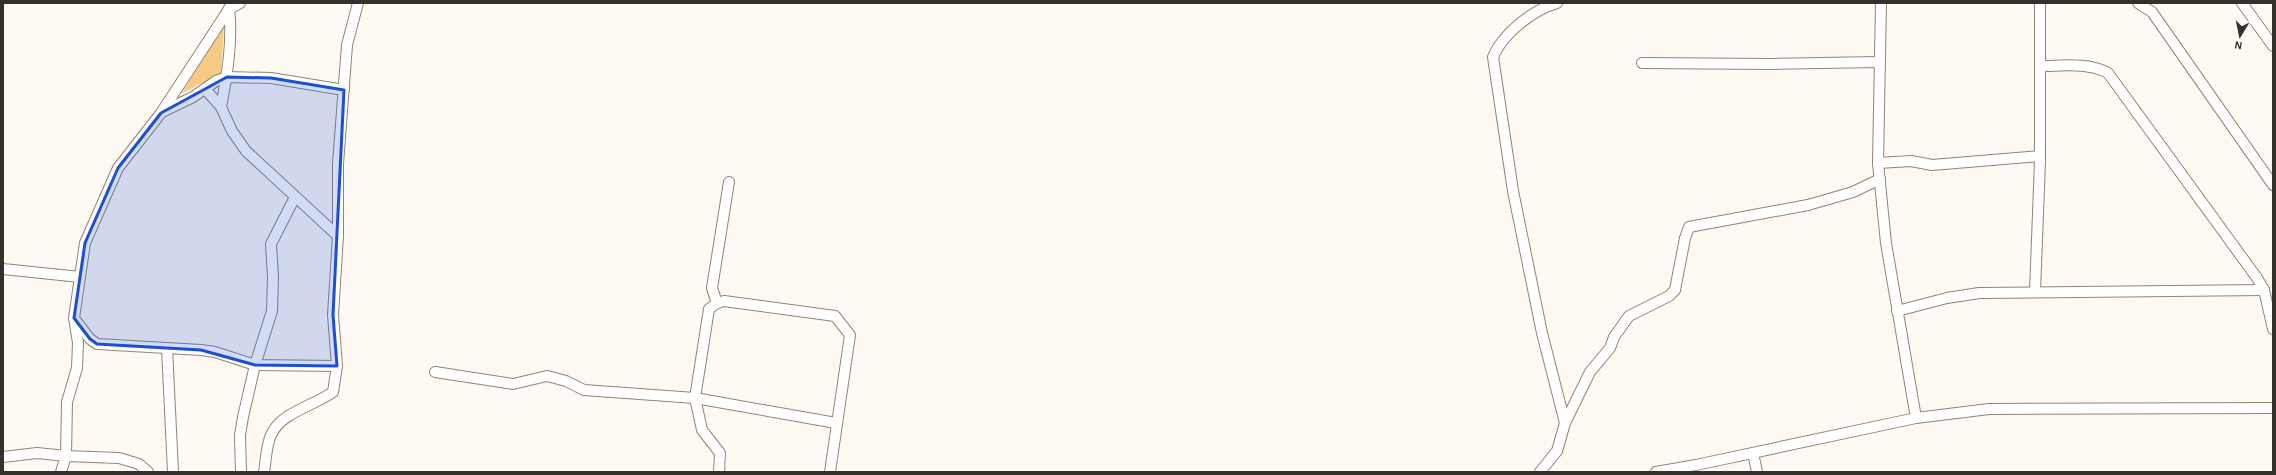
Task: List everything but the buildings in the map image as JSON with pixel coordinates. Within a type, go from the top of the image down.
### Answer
[{"type":"street","points":[[61,472],[66,456],[67,402],[78,362],[78,344],[74,318],[86,243],[118,168],[161,113],[228,6],[240,3]]},
{"type":"street","points":[[264,472],[270,437],[276,426],[304,408],[324,399],[333,392],[337,366],[333,315],[338,236],[338,164],[347,45],[358,3]]},
{"type":"street","points":[[1557,3],[1533,13],[1515,28],[1493,57],[1513,191],[1542,333],[1566,423]]},
{"type":"street","points":[[1881,3],[1878,163],[1886,243],[1916,418]]},
{"type":"street","points":[[2035,292],[2040,156],[2040,3]]},
{"type":"street","points":[[2138,3],[2152,12],[2273,185]]},
{"type":"street","points":[[2242,3],[2273,46]]},
{"type":"street","points":[[221,108],[227,78],[230,20],[228,6]]},
{"type":"street","points":[[1642,63],[1771,64],[1879,62]]},
{"type":"street","points":[[2040,66],[2085,66],[2098,68],[2108,74],[2197,193],[2264,290],[2273,329]]},
{"type":"street","points":[[161,113],[205,89],[216,81],[227,78],[271,78],[344,90]]},
{"type":"street","points":[[205,89],[221,108],[232,132],[246,151],[338,236]]},
{"type":"street","points":[[1878,163],[1911,161],[1932,165],[2040,156]]},
{"type":"street","points":[[1540,472],[1557,451],[1566,423],[1590,372],[1610,348],[1614,338],[1629,316],[1669,296],[1674,290],[1684,238],[1689,227],[1808,205],[1853,192],[1880,179]]},
{"type":"street","points":[[717,303],[712,288],[729,182]]},
{"type":"street","points":[[241,472],[242,423],[255,365],[272,311],[273,277],[271,244],[295,197]]},
{"type":"street","points":[[3,269],[80,276]]},
{"type":"street","points":[[1898,311],[1948,298],[1979,293],[2264,290]]},
{"type":"street","points":[[719,472],[720,453],[702,430],[694,398],[709,309],[717,303],[724,301],[835,316],[850,335],[830,472]]},
{"type":"street","points":[[74,318],[90,339],[97,344],[215,352],[255,365],[337,366]]},
{"type":"street","points":[[167,348],[173,472]]},
{"type":"street","points":[[435,372],[513,384],[547,376],[566,381],[584,390],[694,398],[836,423]]},
{"type":"street","points":[[1656,472],[1916,418],[1988,409],[2273,408]]},
{"type":"street","points":[[3,458],[37,453],[66,456],[119,458],[138,464],[148,472]]},
{"type":"street","points":[[1753,453],[1757,472]]},
{"type":"highlighted area","points":[[227,77],[271,78],[344,90],[333,315],[337,366],[255,365],[201,350],[97,344],[90,339],[74,318],[85,243],[118,168],[161,113]]},
{"type":"shaded area","points":[[224,26],[221,73],[181,94]]}]
